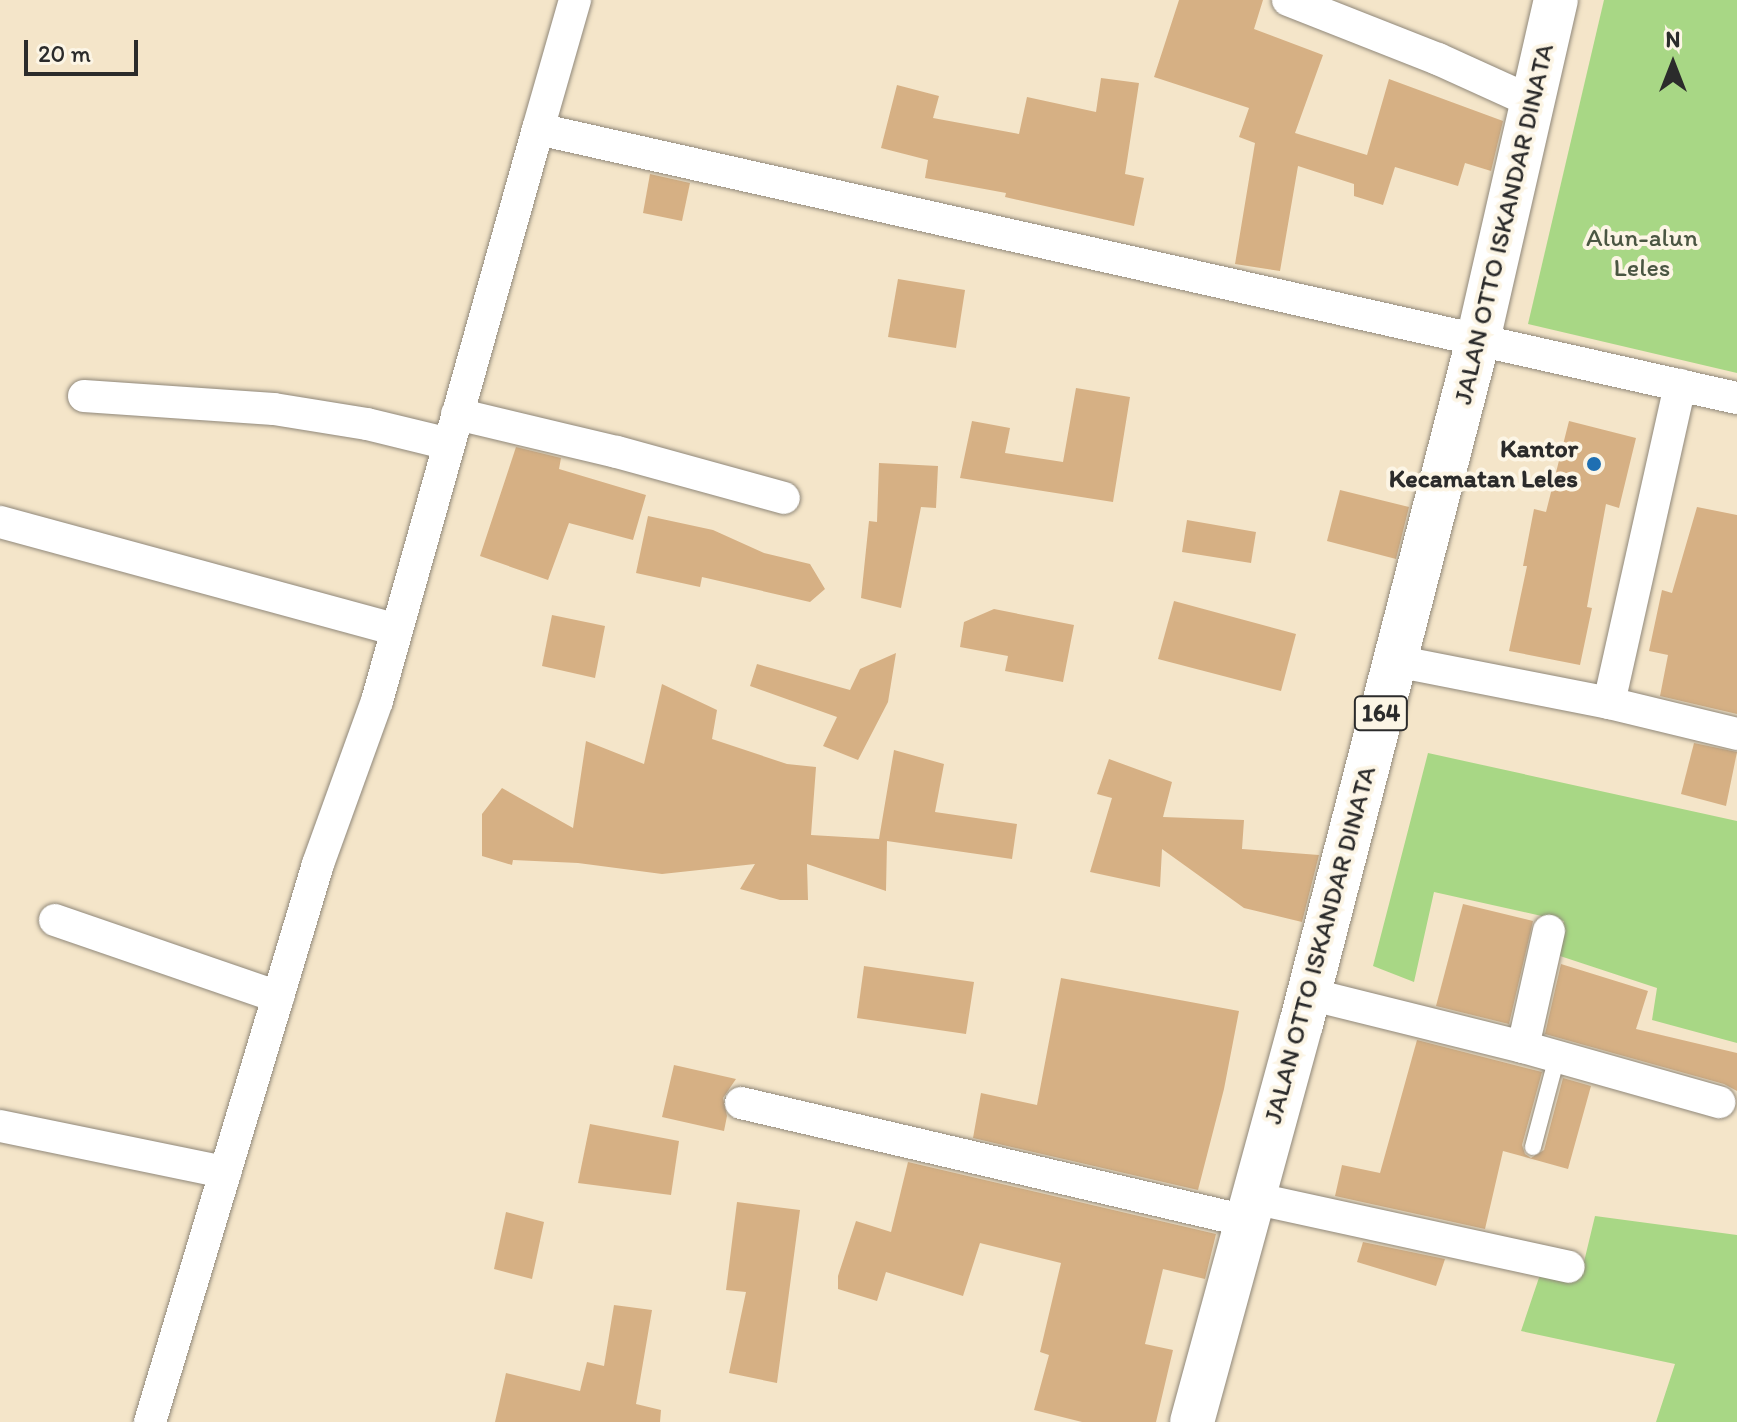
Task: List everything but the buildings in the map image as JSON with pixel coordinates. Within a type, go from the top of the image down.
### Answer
[{"type":"main road","name":"JALAN OTTO ISKANDAR DINATA","points":[[1192,1422],[1309,994],[1478,340],[1556,0]]},
{"type":"street","points":[[150,1422],[318,864],[377,701],[575,0]]},
{"type":"street","points":[[1288,0],[1438,59],[1533,102]]},
{"type":"street","points":[[538,129],[1737,398]]},
{"type":"street","points":[[1609,703],[1680,385]]},
{"type":"street","points":[[84,396],[274,409],[367,424],[453,429],[617,452],[784,498]]},
{"type":"street","points":[[0,522],[397,630]]},
{"type":"street","points":[[1395,661],[1609,703],[1737,734]]},
{"type":"street","points":[[55,920],[278,997]]},
{"type":"street","points":[[1523,1047],[1549,931]]},
{"type":"street","points":[[1309,994],[1523,1047],[1719,1102]]},
{"type":"street","points":[[741,1103],[1249,1210],[1569,1267]]},
{"type":"street","points":[[0,1126],[225,1172]]},
{"type":"lane","points":[[1533,1147],[1557,1057]]},
{"type":"green space","name":"Alun-alun Leles","points":[[1604,0],[1737,0],[1737,373],[1528,324]]},
{"type":"green space","points":[[1428,753],[1737,821],[1737,1043],[1652,1020],[1657,988],[1554,954],[1564,921],[1434,892],[1414,982],[1373,966]]},
{"type":"green space","points":[[1595,1216],[1737,1235],[1737,1422],[1656,1422],[1675,1364],[1521,1331],[1547,1254],[1583,1266]]},
{"type":"place","name":"Kantor Kecamatan Leles","points":[[1594,464]]}]
